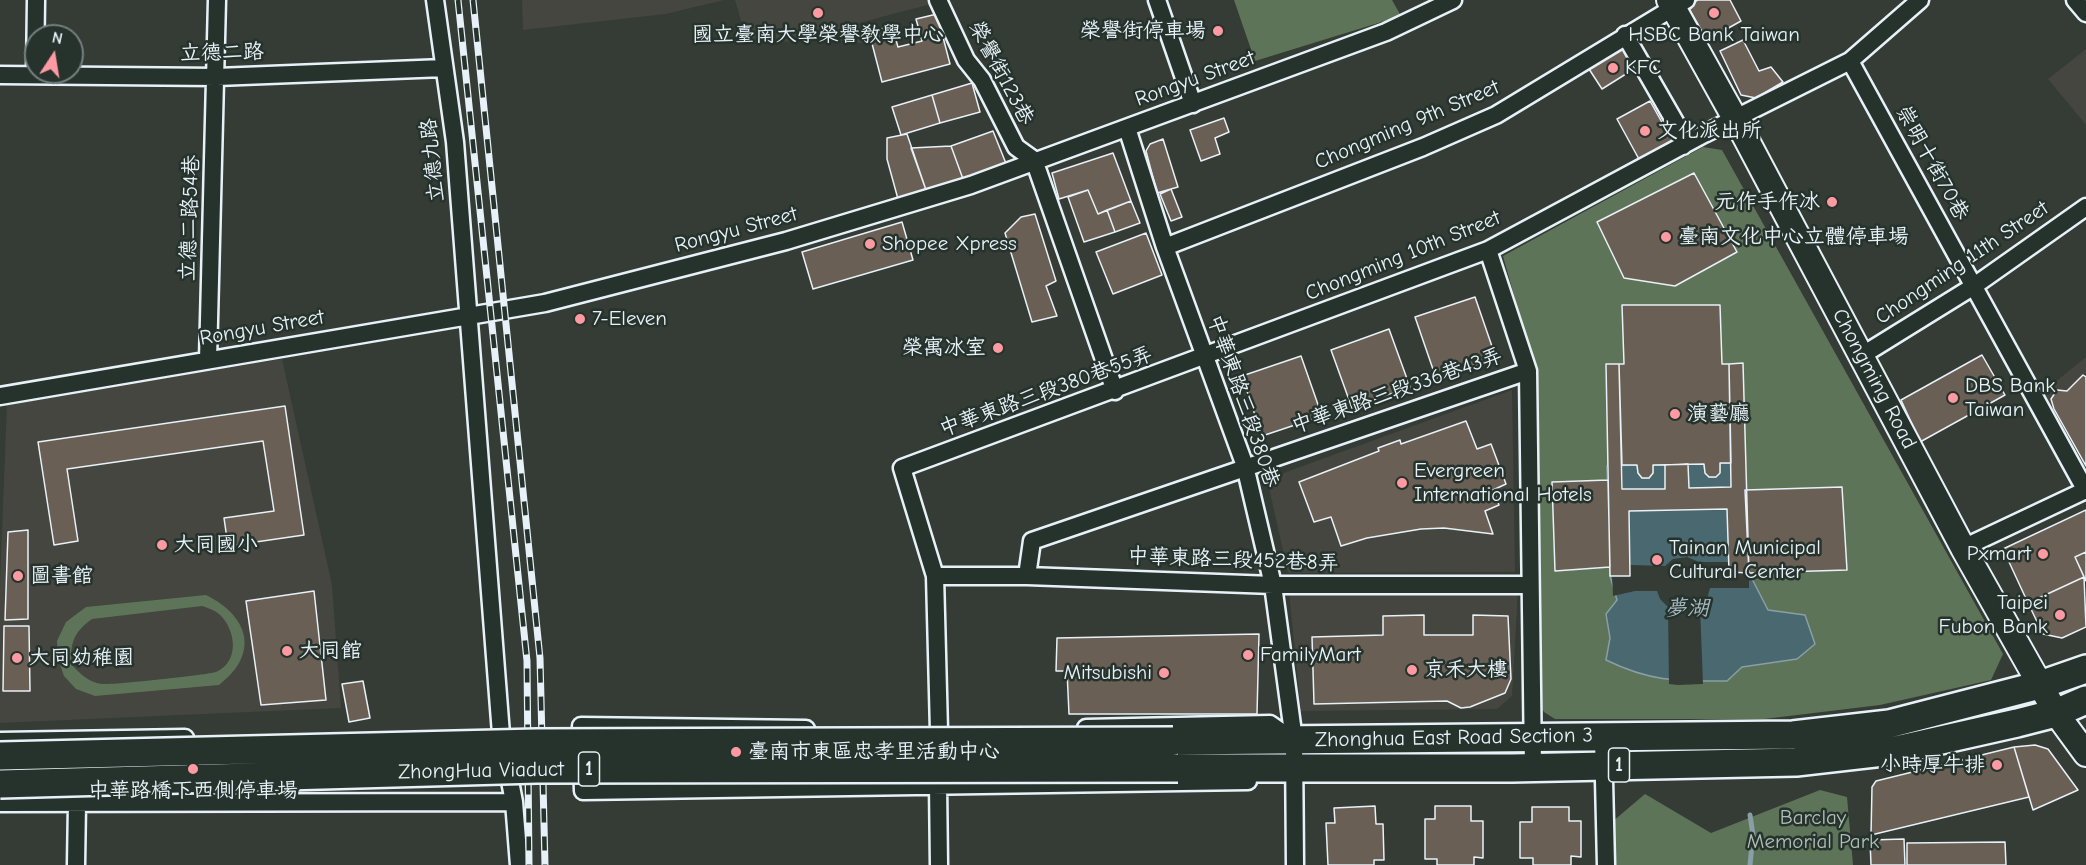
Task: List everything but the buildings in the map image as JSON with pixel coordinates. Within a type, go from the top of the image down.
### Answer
[{"type":"main road","name":"Zhonghua East Road Section 3","points":[[1173,741],[1793,735],[1849,731],[1889,724],[2040,685],[2086,669]]},
{"type":"main road","name":"Zhonghua East Road Section 3","points":[[1178,768],[1533,767],[1796,762],[1856,757],[2055,713],[2086,700]]},
{"type":"main road","name":"ZhongHua Viaduct","points":[[0,756],[537,743],[1173,741]]},
{"type":"main road","name":"ZhongHua Viaduct","points":[[0,784],[537,769],[1178,768]]},
{"type":"street","points":[[36,0],[36,24]]},
{"type":"street","name":"立德二路54巷","points":[[208,360],[217,77],[217,0]]},
{"type":"street","name":"立德九路","points":[[435,0],[455,142],[501,734],[514,802],[519,865]]},
{"type":"street","name":"榮譽街123巷","points":[[938,0],[966,60],[982,80],[1016,147],[1034,160]]},
{"type":"street","points":[[1157,0],[1193,104]]},
{"type":"street","name":"Rongyu Street","points":[[0,396],[545,303],[786,241],[971,185],[1407,24],[1454,0]]},
{"type":"street","name":"Chongming 10th Street","points":[[1205,358],[1488,250],[1683,146],[1850,61],[1920,0]]},
{"type":"street","points":[[2075,0],[2086,13]]},
{"type":"street","name":"Chongming 9th Street","points":[[1165,247],[1423,147],[1496,115],[1676,2]]},
{"type":"street","name":"Chongming Road","points":[[1676,2],[1735,121],[1963,548],[2055,713],[2086,754]]},
{"type":"street","points":[[1625,35],[1682,134],[1683,146]]},
{"type":"street","name":"崇明十街70巷","points":[[1850,61],[2086,490]]},
{"type":"street","name":"立德二路","points":[[84,76],[217,77],[444,68]]},
{"type":"street","name":"立德二路","points":[[0,75],[24,75]]},
{"type":"street","name":"中華東路三段380巷","points":[[1127,128],[1165,247],[1245,466],[1273,585],[1294,740],[1295,865]]},
{"type":"street","points":[[1034,160],[1115,391]]},
{"type":"street","name":"Chongming 11th Street","points":[[1861,356],[1974,286],[2086,207]]},
{"type":"street","points":[[1488,250],[1528,371],[1533,767]]},
{"type":"street","name":"中華東路三段380巷55弄","points":[[935,576],[902,468],[1205,358]]},
{"type":"street","name":"中華東路三段336巷43弄","points":[[1027,576],[1032,541],[1245,466],[1528,371]]},
{"type":"street","points":[[1963,548],[2086,490]]},
{"type":"street","points":[[935,576],[939,731]]},
{"type":"street","name":"中華東路三段452巷8弄","points":[[935,576],[1027,576],[1273,585],[1530,585]]},
{"type":"street","points":[[1294,740],[1270,724],[939,731],[581,726],[583,791],[938,784],[1271,781],[1294,768]]},
{"type":"street","points":[[0,741],[501,734]]},
{"type":"street","points":[[1603,737],[1606,865]]},
{"type":"street","points":[[938,784],[939,865]]},
{"type":"street","points":[[0,803],[514,802]]},
{"type":"street","points":[[76,865],[77,804]]},
{"type":"shaded area","name":"國立臺南大學榮譽教學中心","points":[[522,0],[724,0],[666,14],[523,30]]},
{"type":"shaded area","name":"國立臺南大學榮譽教學中心","points":[[735,0],[934,0],[935,3],[859,23],[864,43],[846,43],[818,30],[789,42],[746,38]]},
{"type":"shaded area","points":[[2086,49],[2086,125],[2048,79]]},
{"type":"shaded area","points":[[2086,357],[2086,484],[2038,396]]},
{"type":"shaded area","name":"大同國小","points":[[282,359],[332,585],[341,708],[0,723],[0,583],[7,403]]},
{"type":"shaded area","points":[[1512,390],[1515,572],[1288,573],[1267,479]]},
{"type":"shaded area","points":[[1518,590],[1512,696],[1497,709],[1301,711],[1289,592]]},
{"type":"green space","points":[[1234,0],[1392,0],[1401,16],[1255,61]]},
{"type":"green space","points":[[1703,147],[1722,150],[2003,654],[1991,680],[1880,705],[1764,719],[1555,719],[1544,712],[1537,700],[1533,363],[1503,256]]},
{"type":"green space","points":[[206,595],[221,604],[240,625],[244,636],[244,648],[240,661],[232,673],[219,685],[95,696],[76,689],[64,676],[58,659],[57,641],[66,622],[86,607]],"holes":[[[202,606],[219,614],[229,627],[232,636],[232,653],[229,660],[216,672],[160,680],[102,684],[89,680],[72,665],[71,650],[74,638],[92,619]]]},
{"type":"green space","name":"Barclay Memorial Park","points":[[1820,790],[1847,797],[1853,865],[1614,865],[1612,822],[1645,794],[1711,833]]},
{"type":"water","name":"夢湖","points":[[1720,463],[1731,463],[1749,573],[1768,610],[1805,615],[1815,644],[1797,659],[1742,667],[1727,681],[1665,679],[1637,673],[1606,660],[1610,638],[1606,614],[1617,600],[1610,576],[1607,466],[1637,465],[1638,473],[1642,478],[1649,478],[1653,473],[1653,465],[1704,464],[1705,473],[1709,477],[1715,477],[1720,472]]},
{"type":"pier","points":[[1688,464],[1689,488],[1731,487],[1749,573],[1749,588],[1710,588],[1707,599],[1700,606],[1703,684],[1669,684],[1668,607],[1660,599],[1657,591],[1635,591],[1613,596],[1607,466],[1622,465],[1623,489],[1665,489],[1665,465]],"holes":[[[1727,510],[1728,562],[1699,562],[1687,557],[1673,559],[1665,566],[1630,565],[1629,511]]]},
{"type":"waterway","points":[[1750,815],[1753,835],[1750,865]]},
{"type":"railway","points":[[458,0],[527,661],[529,865]]},
{"type":"railway","points":[[473,0],[540,658],[545,865]]},
{"type":"place","name":"國立臺南大學榮譽教學中心","points":[[818,13]]},
{"type":"place","name":"HSBC Bank Taiwan","points":[[1714,13]]},
{"type":"place","name":"榮譽街停車場","points":[[1218,31]]},
{"type":"place","name":"KFC","points":[[1613,68]]},
{"type":"place","name":"文化派出所","points":[[1645,131]]},
{"type":"place","name":"元作手作冰","points":[[1832,202]]},
{"type":"place","name":"臺南文化中心立體停車場","points":[[1666,237]]},
{"type":"place","name":"Shopee Xpress","points":[[870,244]]},
{"type":"place","name":"7-Eleven","points":[[580,319]]},
{"type":"place","name":"榮寓冰室","points":[[998,348]]},
{"type":"place","name":"DBS Bank Taiwan","points":[[1953,398]]},
{"type":"place","name":"演藝廳","points":[[1675,414]]},
{"type":"place","name":"Evergreen International Hotels","points":[[1402,483]]},
{"type":"place","name":"大同國小","points":[[162,545]]},
{"type":"place","name":"Pxmart","points":[[2043,554]]},
{"type":"place","name":"Tainan Municipal Cultural Center","points":[[1657,560]]},
{"type":"place","name":"圖書館","points":[[18,576]]},
{"type":"place","name":"Taipei Fubon Bank","points":[[2060,615]]},
{"type":"place","name":"大同館","points":[[287,651]]},
{"type":"place","name":"FamilyMart","points":[[1248,655]]},
{"type":"place","name":"大同幼稚園","points":[[17,658]]},
{"type":"place","name":"京禾大樓","points":[[1412,670]]},
{"type":"place","name":"Mitsubishi","points":[[1164,673]]},
{"type":"place","name":"臺南市東區忠孝里活動中心","points":[[736,752]]},
{"type":"place","name":"小時厚牛排","points":[[1997,765]]},
{"type":"place","name":"中華路橋下西側停車場","points":[[193,769]]}]
